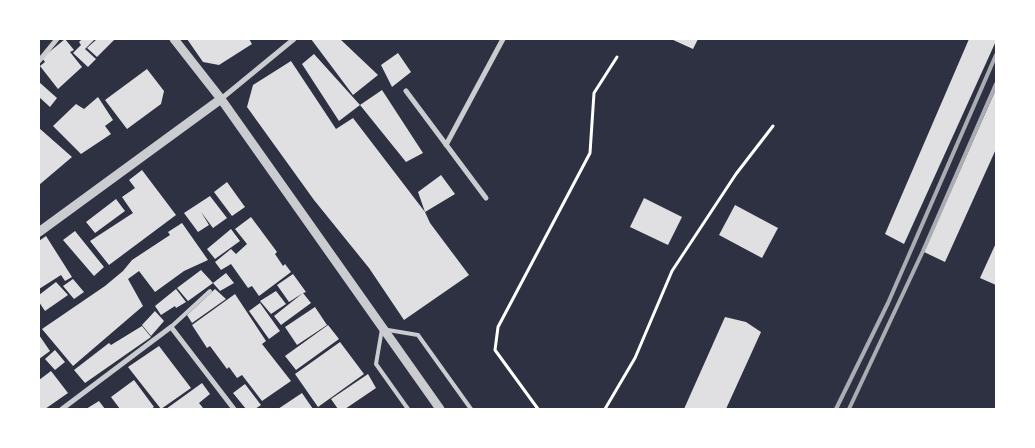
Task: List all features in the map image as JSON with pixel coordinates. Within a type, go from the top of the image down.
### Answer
[{"type":"street","points":[[39,60],[56,39]]},
{"type":"street","points":[[174,39],[221,99],[440,409]]},
{"type":"street","points":[[39,232],[221,99],[294,39]]},
{"type":"street","points":[[446,145],[503,39]]},
{"type":"street","points":[[406,91],[486,198]]},
{"type":"street","points":[[62,409],[172,327],[234,409]]},
{"type":"lane","points":[[172,327],[210,291]]},
{"type":"lane","points":[[408,409],[376,364],[382,329],[418,335],[471,409]]},
{"type":"path","points":[[538,409],[495,350],[498,327],[590,153],[594,93],[617,57]]},
{"type":"path","points":[[605,409],[635,358],[672,270],[736,174],[772,126]]},
{"type":"building","points":[[65,39],[74,50],[70,52],[82,67],[58,89],[40,66],[45,62],[42,58]]},
{"type":"building","points":[[82,39],[95,39],[85,49],[96,59],[88,67],[73,53],[81,45],[79,42]]},
{"type":"building","points":[[97,39],[115,39],[97,57],[87,48]]},
{"type":"building","points":[[187,39],[249,39],[252,44],[219,65],[203,62]]},
{"type":"building","points":[[311,39],[340,39],[378,75],[353,95]]},
{"type":"building","points":[[671,39],[698,39],[693,49]]},
{"type":"building","points":[[969,39],[996,39],[996,41],[904,244],[885,234]]},
{"type":"building","points":[[398,53],[411,72],[392,87],[381,65]]},
{"type":"building","points":[[314,54],[360,105],[339,121],[302,64]]},
{"type":"building","points":[[291,61],[336,129],[353,118],[425,212],[430,223],[469,275],[404,320],[369,268],[314,200],[247,107],[253,85]]},
{"type":"building","points":[[147,69],[164,91],[161,104],[127,129],[105,100]]},
{"type":"building","points":[[39,82],[57,98],[50,107],[39,97]]},
{"type":"building","points":[[996,89],[996,149],[945,262],[924,252]]},
{"type":"building","points":[[382,90],[423,153],[406,162],[360,105]]},
{"type":"building","points":[[98,97],[113,120],[105,126],[111,134],[81,154],[53,126],[76,104],[84,109]]},
{"type":"building","points":[[39,128],[72,157],[39,185]]},
{"type":"building","points":[[142,170],[176,215],[109,265],[90,241],[133,213],[122,197],[135,188],[129,180]]},
{"type":"building","points":[[441,175],[455,194],[425,212],[418,192]]},
{"type":"building","points":[[227,182],[245,207],[232,216],[214,192]]},
{"type":"building","points":[[210,196],[227,218],[213,228],[201,212],[209,225],[198,232],[184,213]]},
{"type":"building","points":[[644,198],[682,217],[668,245],[630,227]]},
{"type":"building","points":[[116,199],[125,211],[95,233],[86,222]]},
{"type":"building","points":[[735,205],[778,228],[762,258],[719,235]]},
{"type":"building","points":[[251,217],[277,252],[275,254],[283,266],[285,264],[291,272],[259,296],[252,286],[248,288],[231,264],[221,270],[215,262],[231,249],[236,254],[247,244],[235,229]]},
{"type":"building","points":[[182,223],[208,260],[184,271],[155,292],[139,271],[128,279],[143,306],[73,366],[42,329],[105,286],[123,271],[132,260],[170,235],[168,232]]},
{"type":"building","points":[[231,229],[240,241],[215,259],[207,249]]},
{"type":"building","points":[[75,231],[104,267],[94,276],[63,240]]},
{"type":"building","points":[[46,236],[72,277],[65,281],[61,275],[39,289],[39,241]]},
{"type":"building","points":[[996,243],[996,285],[980,278]]},
{"type":"building","points":[[201,270],[213,283],[188,301],[177,288]]},
{"type":"building","points":[[226,273],[234,283],[220,291],[213,283]]},
{"type":"building","points":[[293,274],[306,292],[289,302],[277,285]]},
{"type":"building","points":[[73,279],[84,292],[74,299],[63,286]]},
{"type":"building","points":[[56,282],[68,295],[45,311],[39,302],[39,295]]},
{"type":"building","points":[[176,289],[186,302],[176,308],[175,306],[161,315],[155,306]]},
{"type":"building","points":[[215,289],[226,299],[192,323],[187,315]]},
{"type":"building","points":[[276,291],[286,304],[271,314],[260,301]]},
{"type":"building","points":[[303,293],[311,303],[281,325],[274,316]]},
{"type":"building","points":[[235,294],[266,341],[262,344],[291,381],[262,401],[242,375],[237,378],[229,367],[227,369],[210,346],[207,348],[192,325]]},
{"type":"building","points":[[260,303],[280,331],[269,339],[249,311]]},
{"type":"building","points":[[315,307],[327,325],[297,345],[285,327]]},
{"type":"building","points":[[155,311],[164,321],[151,336],[142,325]]},
{"type":"building","points":[[725,317],[746,322],[761,332],[726,409],[684,409]]},
{"type":"building","points":[[328,325],[339,339],[296,370],[285,356]]},
{"type":"building","points":[[142,326],[151,337],[85,383],[74,370],[109,343],[111,345]]},
{"type":"building","points":[[39,335],[50,351],[39,359]]},
{"type":"building","points":[[340,342],[364,374],[318,407],[295,374]]},
{"type":"building","points":[[159,346],[191,388],[161,409],[128,367]]},
{"type":"building","points":[[55,350],[65,362],[55,370],[45,359]]},
{"type":"building","points":[[51,371],[68,393],[45,409],[39,409],[39,380]]},
{"type":"building","points":[[368,374],[376,388],[345,409],[338,409],[331,399]]},
{"type":"building","points":[[134,380],[154,407],[151,409],[120,409],[111,397]]},
{"type":"building","points":[[202,383],[210,394],[199,403],[203,408],[166,409]]},
{"type":"building","points":[[245,384],[261,405],[255,409],[246,409],[233,393]]},
{"type":"building","points":[[302,393],[313,409],[278,409]]},
{"type":"building","points":[[99,401],[105,409],[86,409]]},
{"type":"railway","points":[[836,409],[888,303],[996,55]]},
{"type":"railway","points":[[849,409],[923,251],[996,84]]}]
